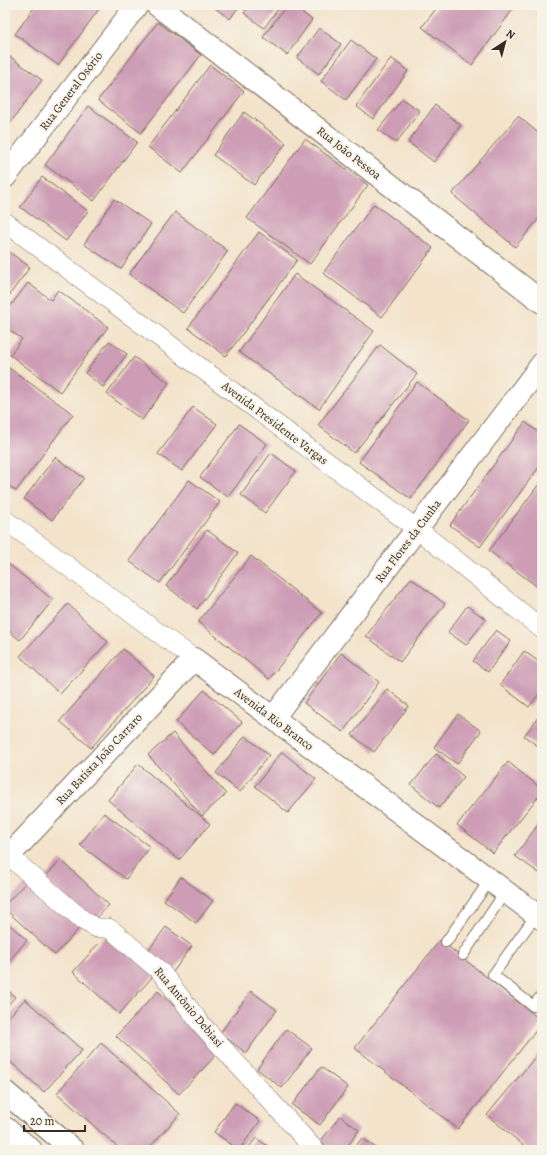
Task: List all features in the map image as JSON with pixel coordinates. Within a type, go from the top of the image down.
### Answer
[{"type":"street","name":"Rua General Osório","points":[[5,177],[137,5]]},
{"type":"street","name":"Rua João Pessoa","points":[[157,5],[542,302]]},
{"type":"street","name":"Avenida Presidente Vargas","points":[[5,222],[417,529],[542,629]]},
{"type":"street","name":"Rua Flores da Cunha","points":[[273,718],[542,364]]},
{"type":"street","name":"Avenida Rio Branco","points":[[5,520],[194,659],[539,917]]},
{"type":"street","name":"Rua Batista João Carraro","points":[[7,858],[194,659]]},
{"type":"street","name":"Rua Antônio Debiasi","points":[[7,858],[84,921],[97,928],[108,928],[161,972],[201,1024],[315,1150]]},
{"type":"street","points":[[5,1092],[73,1150]]},
{"type":"street","points":[[5,1128],[31,1150]]},
{"type":"lane","points":[[446,942],[498,886]]},
{"type":"lane","points":[[462,954],[498,886]]},
{"type":"lane","points":[[539,917],[493,975],[533,1006],[542,995]]},
{"type":"building","points":[[36,5],[102,5],[58,65],[15,34]]},
{"type":"building","points":[[211,5],[240,5],[230,19]]},
{"type":"building","points":[[249,5],[281,5],[264,28],[244,13]]},
{"type":"building","points":[[287,5],[292,5],[312,20],[287,55],[263,37]]},
{"type":"building","points":[[439,5],[516,5],[472,65],[422,27]]},
{"type":"building","points":[[158,22],[201,55],[141,133],[98,100]]},
{"type":"building","points":[[319,28],[341,44],[319,74],[297,58]]},
{"type":"building","points":[[351,40],[376,59],[346,100],[321,81]]},
{"type":"building","points":[[5,53],[42,80],[5,130]]},
{"type":"building","points":[[391,58],[408,71],[373,119],[356,106]]},
{"type":"building","points":[[210,65],[244,91],[182,173],[148,147]]},
{"type":"building","points":[[402,99],[420,111],[396,143],[378,130]]},
{"type":"building","points":[[435,105],[461,125],[434,162],[408,142]]},
{"type":"building","points":[[88,106],[137,142],[94,201],[45,165]]},
{"type":"building","points":[[244,112],[286,143],[254,185],[213,155]]},
{"type":"building","points":[[518,116],[542,136],[542,215],[515,247],[452,194]]},
{"type":"building","points":[[305,139],[368,185],[310,264],[247,218]]},
{"type":"building","points":[[42,177],[88,211],[66,241],[20,207]]},
{"type":"building","points":[[114,199],[151,224],[121,269],[84,244]]},
{"type":"building","points":[[374,204],[433,248],[382,317],[323,273]]},
{"type":"building","points":[[175,212],[228,251],[183,313],[129,274]]},
{"type":"building","points":[[259,232],[297,260],[226,356],[188,328]]},
{"type":"building","points":[[5,249],[30,267],[5,301]]},
{"type":"building","points":[[295,274],[374,331],[319,409],[239,352]]},
{"type":"building","points":[[28,283],[51,300],[58,290],[108,327],[60,392],[10,355],[22,339],[5,327],[5,313]]},
{"type":"building","points":[[109,341],[127,354],[103,387],[85,373]]},
{"type":"building","points":[[380,345],[417,374],[354,453],[318,425]]},
{"type":"building","points":[[134,357],[169,383],[142,420],[107,394]]},
{"type":"building","points":[[5,365],[73,414],[16,491],[5,483]]},
{"type":"building","points":[[417,382],[469,420],[411,499],[359,462]]},
{"type":"building","points":[[193,407],[217,424],[182,471],[158,454]]},
{"type":"building","points":[[525,422],[542,435],[542,463],[480,547],[450,525]]},
{"type":"building","points":[[239,424],[267,444],[228,497],[200,477]]},
{"type":"building","points":[[271,453],[296,471],[265,513],[241,495]]},
{"type":"building","points":[[55,457],[84,478],[52,520],[24,499]]},
{"type":"building","points":[[189,480],[220,502],[160,583],[129,561]]},
{"type":"building","points":[[542,480],[542,590],[489,551]]},
{"type":"building","points":[[207,530],[238,553],[197,609],[166,586]]},
{"type":"building","points":[[251,556],[322,613],[269,679],[198,622]]},
{"type":"building","points":[[6,562],[53,600],[20,640],[5,628]]},
{"type":"building","points":[[411,578],[445,604],[400,662],[366,636]]},
{"type":"building","points":[[68,604],[108,642],[60,694],[20,656]]},
{"type":"building","points":[[467,606],[486,619],[466,645],[448,632]]},
{"type":"building","points":[[496,630],[511,641],[488,672],[473,661]]},
{"type":"building","points":[[123,649],[154,676],[91,748],[60,721]]},
{"type":"building","points":[[524,651],[542,664],[542,690],[529,707],[500,685]]},
{"type":"building","points":[[341,653],[379,682],[343,732],[304,703]]},
{"type":"building","points":[[387,689],[409,706],[374,752],[352,735]]},
{"type":"building","points":[[204,690],[242,722],[214,755],[176,722]]},
{"type":"building","points":[[542,712],[542,749],[524,736]]},
{"type":"building","points":[[458,714],[481,731],[457,764],[434,747]]},
{"type":"building","points":[[173,733],[226,794],[202,816],[148,755]]},
{"type":"building","points":[[245,736],[269,755],[240,792],[216,773]]},
{"type":"building","points":[[282,752],[316,779],[288,813],[255,786]]},
{"type":"building","points":[[436,754],[464,777],[439,808],[411,785]]},
{"type":"building","points":[[508,762],[542,789],[542,792],[493,853],[457,825]]},
{"type":"building","points":[[138,764],[210,824],[179,860],[108,800]]},
{"type":"building","points":[[104,813],[150,847],[126,879],[80,845]]},
{"type":"building","points":[[542,819],[542,875],[515,856]]},
{"type":"building","points":[[61,860],[109,905],[92,923],[44,878]]},
{"type":"building","points":[[181,877],[213,901],[196,923],[164,900]]},
{"type":"building","points":[[30,878],[82,925],[55,955],[5,909],[5,905]]},
{"type":"building","points":[[5,921],[27,940],[5,966]]},
{"type":"building","points":[[166,927],[192,946],[173,972],[147,952]]},
{"type":"building","points":[[110,931],[156,973],[119,1014],[73,972]]},
{"type":"building","points":[[440,940],[542,1021],[542,1023],[458,1129],[355,1048]]},
{"type":"building","points":[[5,988],[15,997],[5,1008]]},
{"type":"building","points":[[158,991],[221,1050],[179,1094],[116,1036]]},
{"type":"building","points":[[251,991],[277,1010],[246,1053],[220,1033]]},
{"type":"building","points":[[25,999],[82,1050],[44,1092],[5,1057],[5,1021]]},
{"type":"building","points":[[286,1029],[312,1048],[282,1088],[257,1069]]},
{"type":"building","points":[[101,1043],[180,1114],[147,1150],[121,1150],[57,1093]]},
{"type":"building","points":[[542,1049],[542,1150],[529,1150],[487,1115]]},
{"type":"building","points":[[321,1067],[348,1087],[320,1125],[292,1105]]},
{"type":"building","points":[[235,1103],[260,1121],[239,1150],[214,1132]]},
{"type":"building","points":[[340,1116],[359,1130],[345,1150],[331,1150],[320,1142]]},
{"type":"building","points":[[256,1138],[273,1150],[247,1150]]},
{"type":"building","points":[[362,1138],[379,1150],[353,1150]]}]
